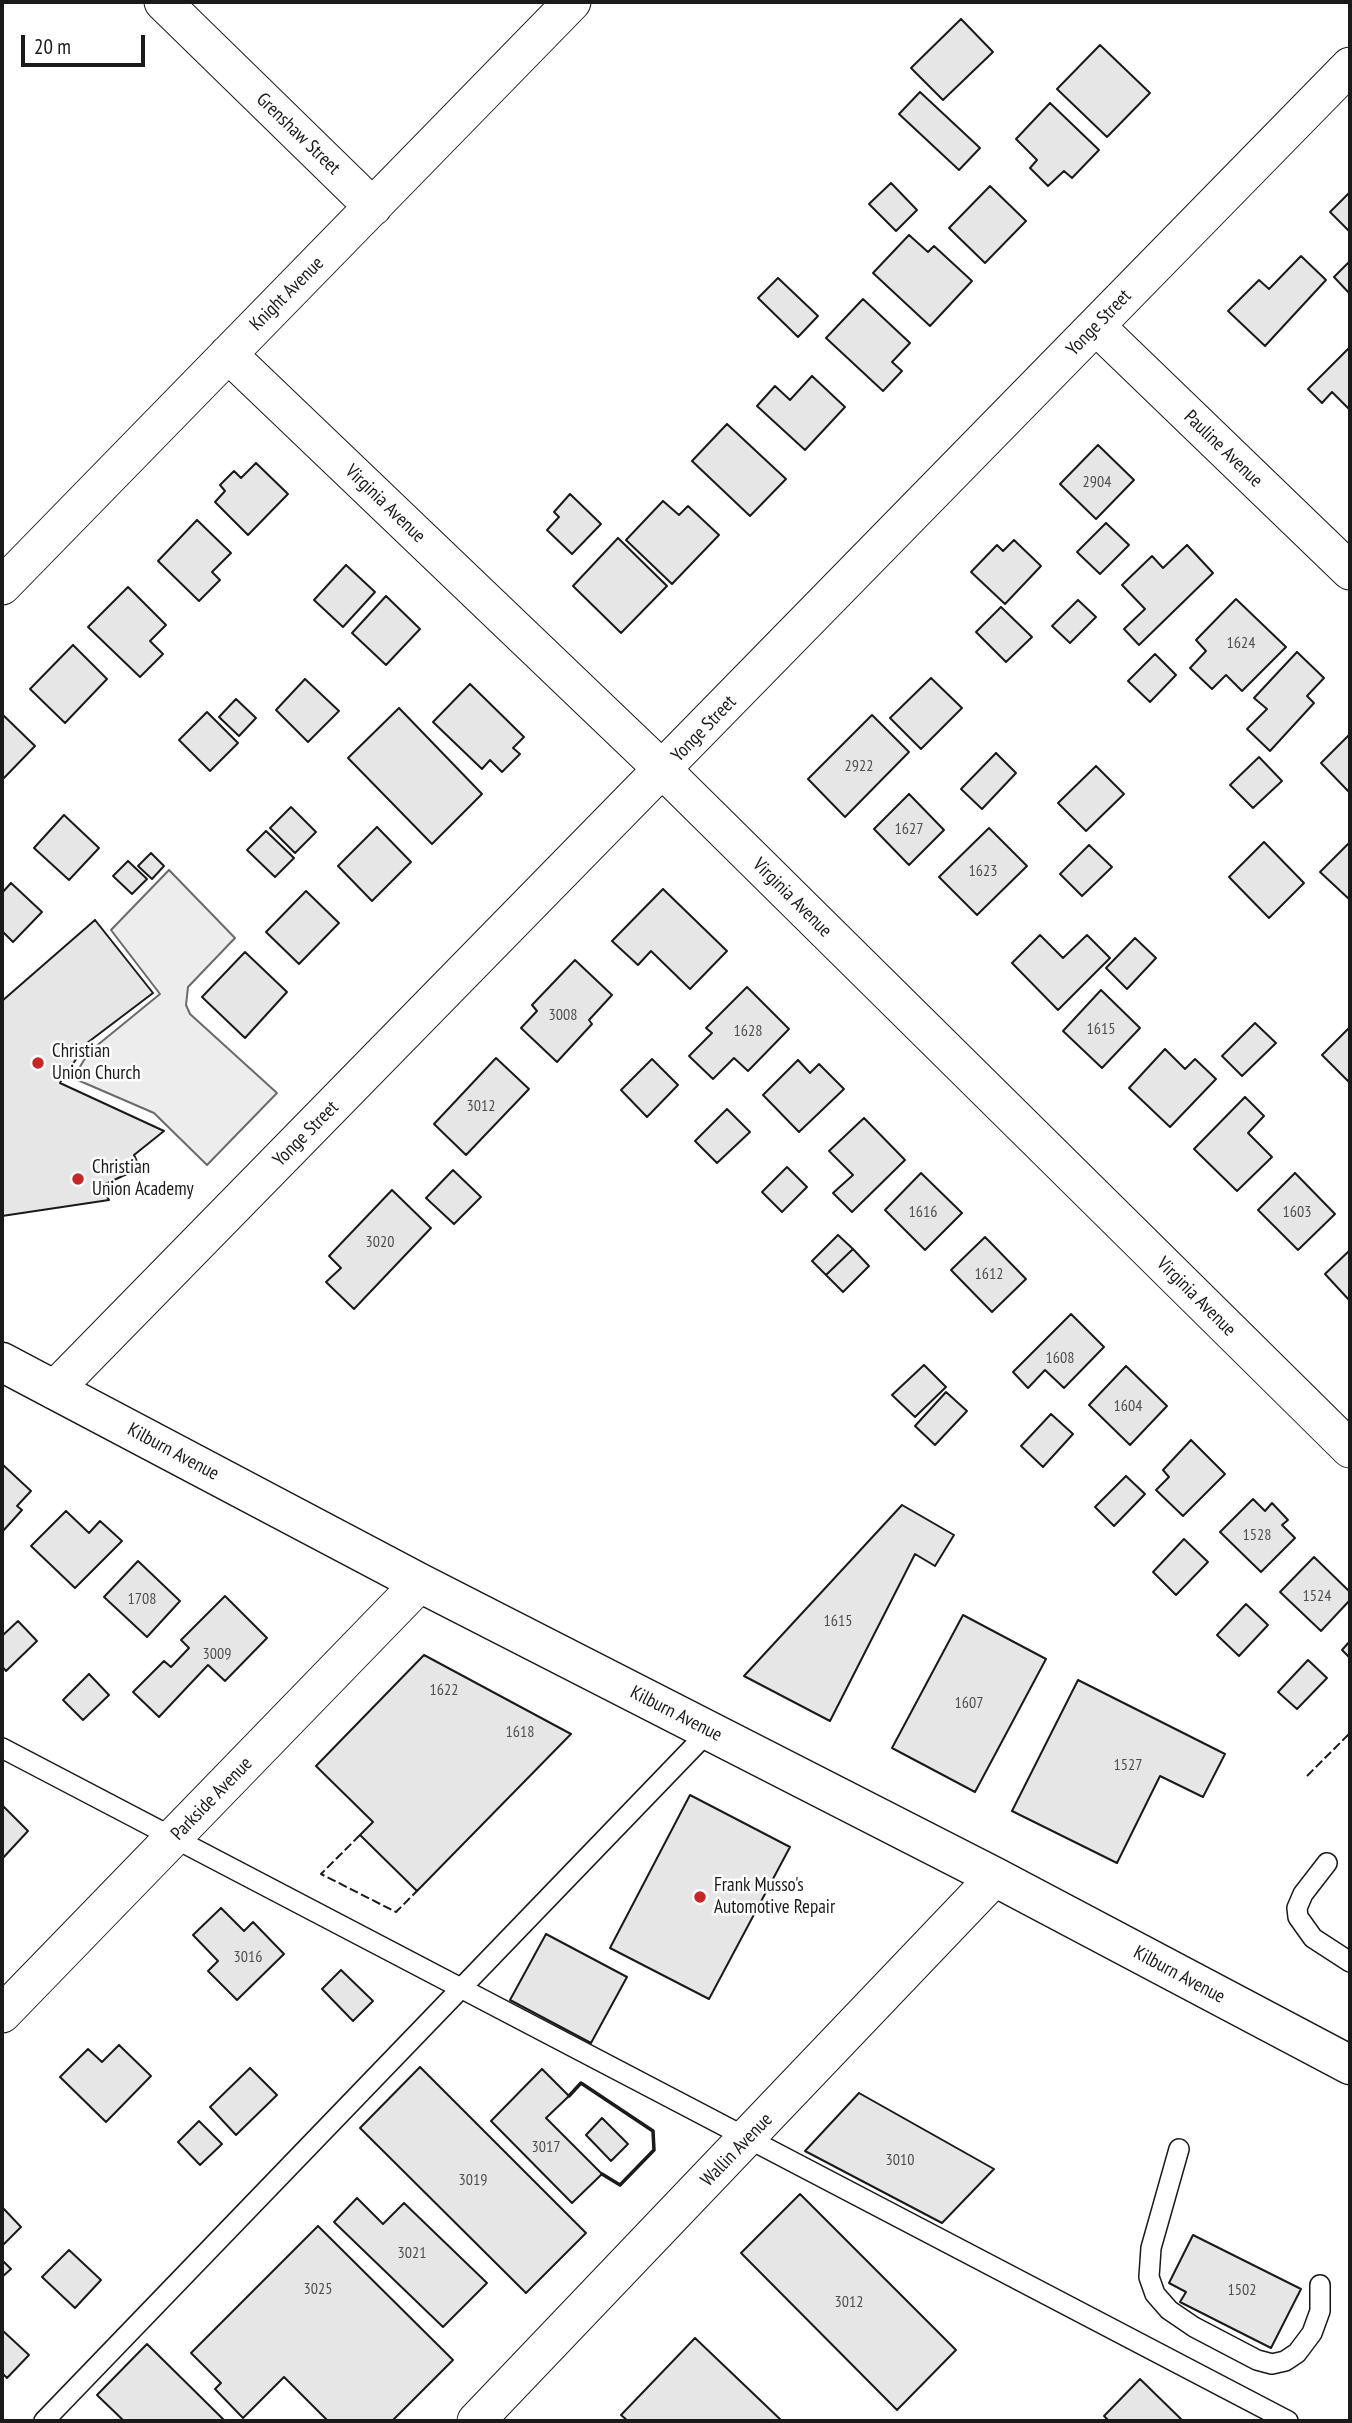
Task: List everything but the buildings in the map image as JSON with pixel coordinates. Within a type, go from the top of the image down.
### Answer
[{"type":"main road","name":"Kilburn Avenue","points":[[2,1362],[420,1583],[995,1877],[1350,2066]]},
{"type":"street","name":"Grenshaw Street","points":[[163,2],[373,207]]},
{"type":"street","name":"Knight Avenue","points":[[2,586],[572,2]]},
{"type":"street","name":"Yonge Street","points":[[54,1390],[664,771],[1350,66]]},
{"type":"street","name":"Pauline Avenue","points":[[1096,326],[1350,571]]},
{"type":"street","name":"Virginia Avenue","points":[[228,354],[664,771],[1350,1449]]},
{"type":"street","name":"Parkside Avenue","points":[[2,2014],[420,1583]]},
{"type":"street","name":"Wallin Avenue","points":[[476,2421],[748,2139],[995,1877]]},
{"type":"lane","points":[[44,2421],[709,1731]]},
{"type":"lane","points":[[2,1748],[1288,2421]]},
{"type":"lane","points":[[1327,1863],[1303,1894],[1297,1908],[1298,1917],[1313,1938],[1350,1962]]},
{"type":"lane","points":[[1179,2148],[1150,2258],[1149,2277],[1154,2294],[1169,2309],[1194,2328],[1257,2360],[1272,2364],[1285,2361],[1297,2353],[1312,2333],[1320,2311],[1320,2285]]},
{"type":"shaded area","points":[[169,870],[235,938],[188,987],[186,1005],[190,1014],[277,1093],[207,1165],[154,1113],[73,1078],[89,1052],[160,994],[111,930]]},
{"type":"fence","points":[[1307,1776],[1350,1733]]},
{"type":"fence","points":[[360,1835],[321,1874],[396,1912],[417,1891]]},
{"type":"wall","points":[[569,2096],[581,2083],[653,2131],[654,2150],[620,2185],[602,2174]]},
{"type":"place","name":"Christian Union Church","points":[[38,1063]]},
{"type":"place","name":"Christian Union Academy","points":[[78,1179]]},
{"type":"place","name":"Frank Musso's Automotive Repair","points":[[700,1897]]}]
